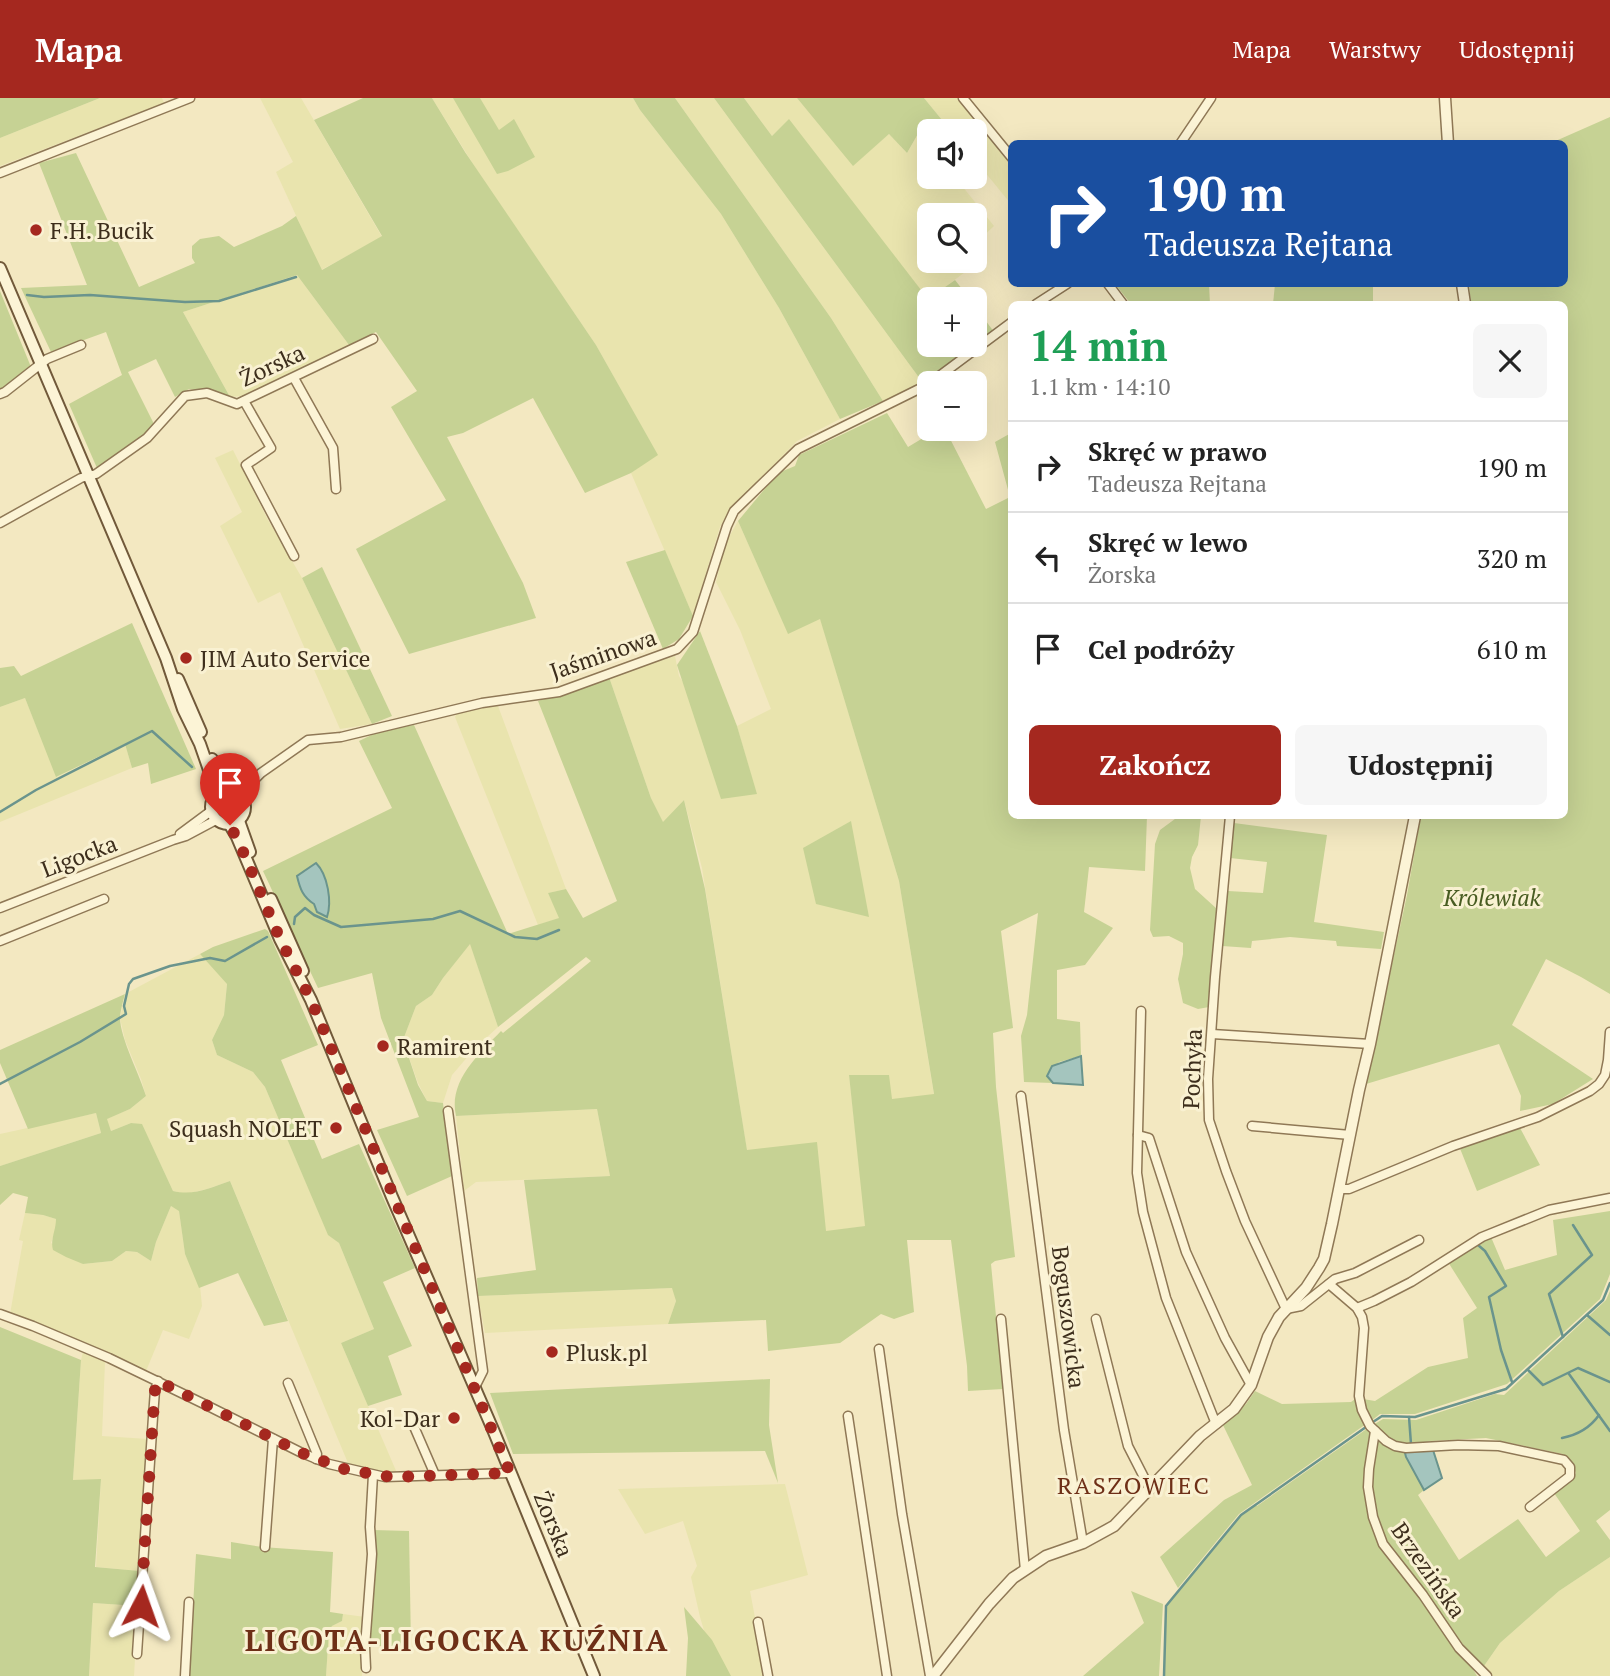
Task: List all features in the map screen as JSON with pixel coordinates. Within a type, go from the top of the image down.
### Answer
[{"type":"main road","points":[[0,268],[226,792],[244,800],[244,816],[235,823],[221,824],[214,816],[211,802],[226,792]]},
{"type":"main road","name":"Żorska","points":[[235,823],[303,970],[311,1000],[594,1676]]},
{"type":"street","points":[[0,173],[167,102],[190,98]]},
{"type":"street","points":[[963,98],[1008,153]]},
{"type":"street","points":[[1200,98],[1205,107]]},
{"type":"street","points":[[1183,140],[1211,98]]},
{"type":"street","points":[[1444,98],[1448,140]]},
{"type":"street","points":[[1042,301],[1062,287]]},
{"type":"street","name":"Jaśminowa","points":[[947,371],[1008,326]]},
{"type":"street","name":"Żorska","points":[[88,476],[96,474],[147,438],[185,396],[206,393],[237,404],[373,340]]},
{"type":"street","points":[[0,394],[41,363],[81,345]]},
{"type":"street","points":[[294,378],[333,448],[336,489]]},
{"type":"street","name":"Jaśminowa","points":[[226,792],[246,786],[308,740],[341,737],[482,703],[559,692],[677,649],[693,632],[734,511],[798,449],[917,390]]},
{"type":"street","points":[[244,401],[271,448],[246,465],[294,556]]},
{"type":"street","points":[[0,523],[88,476]]},
{"type":"street","name":"Jaśminowa","points":[[244,800],[255,779]]},
{"type":"street","name":"Ligocka","points":[[0,908],[187,836],[214,816]]},
{"type":"street","name":"Pochyła","points":[[1230,819],[1215,977],[1208,1079],[1209,1120],[1245,1221],[1286,1309]]},
{"type":"street","points":[[931,1676],[1013,1578],[1046,1556],[1083,1543],[1114,1526],[1200,1436],[1234,1409],[1251,1385],[1268,1338],[1279,1317],[1306,1288],[1324,1259],[1414,819]]},
{"type":"street","points":[[0,941],[104,899]]},
{"type":"street","points":[[1141,1011],[1137,1173],[1143,1212],[1166,1298],[1216,1424]]},
{"type":"street","points":[[1339,1189],[1349,1189],[1453,1146],[1538,1117],[1590,1091],[1605,1075],[1610,1032]]},
{"type":"street","points":[[1212,1034],[1370,1044]]},
{"type":"street","name":"Boguszowicka","points":[[1021,1096],[1064,1430],[1083,1543]]},
{"type":"street","points":[[448,1111],[484,1371],[475,1387]]},
{"type":"street","points":[[1252,1126],[1350,1135]]},
{"type":"street","points":[[1138,1135],[1149,1138],[1186,1252],[1225,1339],[1251,1385]]},
{"type":"street","points":[[1357,1308],[1411,1282],[1482,1237],[1549,1210],[1610,1198]]},
{"type":"street","points":[[1286,1309],[1301,1306],[1335,1279],[1355,1273],[1419,1240]]},
{"type":"street","points":[[1329,1284],[1357,1308],[1362,1317],[1364,1328],[1359,1396],[1366,1419],[1374,1432],[1390,1444],[1401,1447],[1499,1446],[1564,1460],[1570,1467],[1570,1476],[1530,1507]]},
{"type":"street","points":[[0,1314],[46,1331],[158,1381],[273,1439],[344,1469],[391,1477],[510,1473]]},
{"type":"street","points":[[1001,1319],[1025,1570]]},
{"type":"street","name":"Boguszowicka","points":[[1096,1319],[1128,1446],[1150,1489]]},
{"type":"street","points":[[879,1349],[902,1514],[931,1676]]},
{"type":"street","points":[[137,1654],[155,1390],[158,1381]]},
{"type":"street","points":[[288,1383],[317,1454],[316,1459]]},
{"type":"street","points":[[409,1415],[435,1475]]},
{"type":"street","points":[[848,1416],[887,1676]]},
{"type":"street","name":"Brzezińska","points":[[1374,1432],[1368,1488],[1373,1517],[1383,1544],[1463,1653],[1487,1676]]},
{"type":"street","points":[[265,1547],[273,1439]]},
{"type":"street","points":[[366,1668],[373,1475]]},
{"type":"street","points":[[185,1676],[189,1602]]},
{"type":"street","points":[[758,1622],[768,1676]]},
{"type":"shaded area","points":[[100,98],[162,98],[164,103],[0,166],[0,138]]},
{"type":"shaded area","points":[[260,98],[301,98],[382,237],[321,270],[276,172],[293,162]]},
{"type":"shaded area","points":[[432,98],[633,98],[721,214],[779,308],[840,419],[797,441],[730,510],[720,527],[693,616],[631,473],[657,454],[596,345],[478,172]]},
{"type":"shaded area","points":[[675,98],[714,98],[917,375],[917,386],[883,401],[831,318]]},
{"type":"shaded area","points":[[744,98],[797,98],[853,165],[889,134],[907,153],[917,136],[917,189],[965,189],[976,203],[917,203],[917,273],[964,273],[945,287],[918,287],[789,120],[772,136]]},
{"type":"shaded area","points":[[924,98],[958,98],[975,119],[941,119]]},
{"type":"shaded area","points":[[987,135],[1008,161],[1008,200],[987,175]]},
{"type":"shaded area","points":[[987,217],[994,226],[987,233]]},
{"type":"shaded area","points":[[297,275],[349,345],[243,396],[230,397],[183,312]]},
{"type":"shaded area","points":[[233,450],[267,518],[302,578],[372,724],[340,729],[280,592],[258,603],[220,526],[242,512],[215,458]]},
{"type":"shaded area","points":[[738,521],[788,633],[820,618],[899,881],[934,1095],[892,1100],[849,1075],[866,1226],[826,1232],[747,1151],[702,868],[684,800],[663,823],[651,798],[609,677],[675,656],[679,676],[756,794],[737,726],[771,709],[740,630],[716,582],[725,544]]},
{"type":"shaded area","points":[[25,698],[57,777],[125,744],[132,768],[0,822],[0,707]]},
{"type":"shaded area","points":[[498,706],[566,889],[548,893],[560,918],[538,925],[455,717],[459,709]]},
{"type":"shaded area","points":[[470,943],[498,1027],[452,1075],[443,1103],[427,1101],[403,1040],[416,1006],[432,995]]},
{"type":"shaded area","points":[[200,954],[227,983],[224,1015],[212,1040],[217,1055],[253,1072],[265,1087],[328,1234],[339,1243],[374,1329],[341,1343],[397,1473],[377,1473],[348,1463],[230,1181],[186,1194],[173,1191],[142,1125],[131,1123],[111,1131],[106,1119],[130,1109],[146,1096],[125,1040],[120,1018],[125,994]]},
{"type":"shaded area","points":[[597,1109],[610,1176],[476,1182],[464,1191],[456,1116]]},
{"type":"shaded area","points":[[96,1113],[101,1133],[0,1166],[0,1134]]},
{"type":"shaded area","points":[[171,1206],[179,1210],[185,1254],[200,1286],[202,1306],[189,1339],[163,1330],[146,1371],[10,1314],[23,1241],[19,1240],[25,1213],[56,1219],[51,1243],[83,1264],[112,1261],[126,1251],[137,1252],[151,1261]]},
{"type":"shaded area","points":[[673,1288],[676,1301],[668,1324],[485,1333],[478,1296]]},
{"type":"shaded area","points":[[83,1352],[105,1362],[102,1436],[148,1439],[140,1571],[96,1567],[101,1480],[73,1480]]},
{"type":"shaded area","points":[[785,1484],[808,1575],[750,1591],[766,1676],[728,1676],[705,1634],[700,1617],[691,1577],[697,1566],[683,1521],[645,1534],[618,1489]]},
{"type":"shaded area","points":[[1610,1557],[1610,1676],[1493,1676],[1484,1666],[1500,1643],[1559,1591]]},
{"type":"shaded area","points":[[93,1603],[138,1606],[134,1676],[89,1676]]},
{"type":"shaded area","points":[[343,1614],[365,1617],[362,1676],[326,1676],[329,1631],[332,1626],[342,1621]]},
{"type":"green space","points":[[0,98],[100,98],[0,138]]},
{"type":"green space","points":[[363,98],[432,98],[465,152],[596,345],[658,455],[631,473],[585,493],[533,398],[463,433],[447,437],[523,583],[536,618],[409,654],[356,549],[446,500],[391,407],[417,391],[376,332],[349,345],[297,275],[183,312],[230,397],[189,389],[175,397],[156,359],[128,372],[153,422],[154,431],[97,468],[69,404],[122,375],[106,332],[51,352],[21,288],[87,285],[39,163],[76,153],[139,287],[195,263],[192,246],[200,239],[219,236],[234,247],[282,226],[296,216],[322,270],[382,236],[314,120]]},
{"type":"green space","points":[[453,98],[480,98],[499,130],[514,119],[535,157],[497,174]]},
{"type":"green space","points":[[633,98],[675,98],[831,318],[883,401],[840,419],[779,308],[721,214]]},
{"type":"green space","points":[[714,98],[744,98],[772,136],[789,119],[919,287],[917,357],[959,357],[940,371],[917,371],[917,375]]},
{"type":"green space","points":[[797,98],[924,98],[941,119],[917,119],[917,136],[907,153],[889,134],[853,166]]},
{"type":"green space","name":"Królewiak","points":[[1610,117],[1610,994],[1546,959],[1512,1025],[1593,1079],[1553,1104],[1520,1111],[1521,1096],[1499,1044],[1366,1084],[1407,895],[1420,819],[1568,819],[1568,301],[1471,301],[1469,287],[1568,287],[1568,140],[1558,140]]},
{"type":"green space","points":[[955,280],[961,287],[945,287]]},
{"type":"green space","points":[[1117,287],[1209,287],[1210,301],[1129,301]]},
{"type":"green space","points":[[1275,287],[1373,287],[1373,301],[1273,301]]},
{"type":"green space","points":[[0,291],[31,367],[5,389],[0,390]]},
{"type":"green space","points":[[987,322],[994,332],[987,337]]},
{"type":"green space","points":[[887,413],[908,447],[918,441],[951,441],[986,509],[1008,498],[1008,819],[1147,819],[1145,871],[1089,867],[1084,912],[1113,928],[1085,965],[1057,970],[1057,1019],[1080,1022],[1081,1056],[1059,1062],[1047,1076],[1053,1083],[1024,1082],[1021,1036],[1027,1015],[1038,913],[1001,931],[1013,1028],[993,1033],[996,1087],[1015,1257],[991,1264],[1003,1389],[968,1391],[951,1240],[907,1240],[914,1312],[894,1319],[881,1314],[840,1343],[768,1351],[766,1320],[668,1324],[676,1301],[672,1288],[478,1296],[477,1278],[536,1270],[524,1180],[610,1176],[597,1109],[456,1116],[455,1103],[461,1080],[484,1049],[501,1031],[503,1033],[591,961],[586,957],[498,1027],[470,944],[432,995],[416,1006],[403,1040],[418,1085],[427,1101],[443,1103],[452,1176],[407,1196],[377,1130],[419,1117],[381,1018],[372,973],[318,988],[263,871],[392,808],[359,741],[382,730],[414,725],[508,934],[559,918],[548,893],[566,889],[583,918],[617,901],[538,701],[609,677],[651,798],[663,822],[684,800],[705,889],[747,1150],[817,1142],[826,1231],[865,1226],[849,1075],[889,1075],[892,1099],[934,1094],[899,881],[820,619],[788,634],[738,521],[778,473],[795,466],[799,455]]},
{"type":"green space","points":[[1008,435],[1008,490],[995,442]]},
{"type":"green space","points":[[665,550],[693,616],[679,639],[663,649],[626,562]]},
{"type":"green space","points":[[322,567],[392,716],[372,724],[302,578]]},
{"type":"green space","points":[[132,623],[196,769],[151,784],[148,763],[132,768],[125,744],[56,777],[25,698],[0,707],[0,668],[14,666],[21,676]]},
{"type":"green space","points":[[700,631],[737,726],[757,794],[721,799],[677,665]]},
{"type":"green space","points":[[1175,819],[1201,819],[1198,845],[1190,868],[1195,889],[1217,909],[1209,1007],[1198,1009],[1183,1003],[1178,979],[1183,943],[1169,936],[1153,937],[1150,930],[1155,844],[1160,830]]},
{"type":"green space","points":[[851,821],[869,917],[816,904],[803,848]]},
{"type":"green space","points":[[1234,823],[1327,835],[1314,922],[1384,932],[1381,949],[1337,946],[1336,941],[1290,937],[1252,941],[1251,948],[1222,946],[1228,891],[1263,893],[1267,862],[1230,858]]},
{"type":"green space","points":[[265,929],[318,1045],[281,1060],[322,1159],[359,1144],[415,1268],[383,1282],[412,1346],[388,1356],[402,1395],[368,1406],[341,1343],[374,1329],[339,1243],[328,1235],[265,1087],[253,1072],[217,1055],[212,1040],[224,1015],[227,984],[200,954]]},
{"type":"green space","points":[[125,994],[121,1024],[126,1045],[146,1096],[130,1109],[107,1119],[111,1131],[131,1123],[142,1124],[173,1191],[195,1192],[230,1181],[288,1321],[264,1326],[238,1273],[199,1288],[185,1254],[179,1211],[171,1206],[151,1261],[137,1252],[126,1251],[112,1261],[83,1264],[53,1250],[56,1219],[25,1213],[28,1197],[13,1193],[0,1205],[0,1166],[101,1133],[96,1113],[28,1129],[0,1063],[0,1050]]},
{"type":"green space","points":[[1521,1125],[1520,1128],[1540,1165],[1477,1191],[1459,1146]]},
{"type":"green space","points":[[1610,1211],[1610,1274],[1600,1299],[1507,1384],[1415,1414],[1380,1414],[1371,1421],[1363,1408],[1363,1399],[1375,1401],[1428,1367],[1468,1358],[1463,1318],[1477,1308],[1448,1262],[1491,1237],[1505,1270],[1557,1255],[1553,1220]]},
{"type":"green space","points":[[1610,1291],[1610,1510],[1596,1521],[1610,1540],[1610,1557],[1559,1591],[1500,1643],[1484,1666],[1471,1655],[1379,1536],[1477,1676],[1164,1676],[1166,1606],[1241,1515],[1368,1428],[1371,1432],[1367,1470],[1377,1438],[1410,1450],[1406,1457],[1424,1490],[1418,1495],[1459,1560],[1518,1519],[1546,1557],[1580,1531],[1554,1493],[1576,1473],[1563,1454],[1486,1438],[1403,1445],[1390,1440],[1373,1425],[1383,1419],[1416,1420],[1495,1394],[1504,1395],[1606,1300]]},
{"type":"green space","points":[[0,1327],[81,1360],[73,1480],[101,1479],[95,1567],[140,1571],[138,1606],[93,1603],[89,1676],[0,1676]]},
{"type":"green space","points":[[770,1379],[769,1425],[778,1483],[765,1451],[513,1454],[490,1393]]},
{"type":"green space","points":[[1255,1391],[1282,1404],[1351,1402],[1355,1399],[1366,1424],[1239,1514],[1178,1588],[1160,1557],[1224,1500],[1252,1485],[1222,1423],[1246,1404]]},
{"type":"green space","points":[[373,1530],[409,1531],[411,1646],[368,1646]]},
{"type":"green space","points":[[231,1542],[333,1552],[330,1612],[343,1614],[342,1621],[332,1626],[329,1631],[326,1676],[189,1676],[196,1554],[231,1559]]},
{"type":"green space","points":[[1131,1591],[1163,1604],[1159,1676],[1083,1676],[1144,1623]]},
{"type":"green space","points":[[684,1607],[712,1640],[731,1676],[686,1676],[688,1638]]},
{"type":"water","points":[[316,863],[328,889],[327,917],[317,912],[314,904],[301,889],[297,876]]},
{"type":"water","points":[[1081,1056],[1083,1085],[1053,1083],[1047,1076],[1052,1066]]},
{"type":"water","points":[[1410,1450],[1433,1450],[1442,1478],[1424,1490],[1406,1457],[1405,1453]]},
{"type":"waterway","points":[[27,295],[219,301],[296,277]]},
{"type":"waterway","points":[[0,812],[36,790],[152,731],[192,767]]},
{"type":"waterway","points":[[294,924],[295,917],[305,908],[341,927],[433,919],[460,911],[515,937],[537,939],[559,930]]},
{"type":"waterway","points":[[0,1084],[80,1042],[126,1014],[124,1006],[129,984],[133,979],[170,966],[210,958],[225,961],[267,937]]},
{"type":"waterway","points":[[1563,1337],[1549,1294],[1592,1255],[1573,1225]]},
{"type":"waterway","points":[[1478,1245],[1485,1251],[1506,1286],[1489,1297],[1501,1350],[1512,1382]]},
{"type":"waterway","points":[[1373,1422],[1382,1416],[1415,1417],[1506,1389],[1603,1300],[1610,1283]]},
{"type":"waterway","points":[[1587,1315],[1610,1335]]},
{"type":"waterway","points":[[1528,1370],[1543,1385],[1578,1368],[1610,1382]]},
{"type":"waterway","points":[[1569,1374],[1610,1431]]},
{"type":"waterway","points":[[1562,1438],[1583,1430],[1599,1415]]},
{"type":"waterway","points":[[1409,1417],[1411,1444]]},
{"type":"waterway","points":[[1164,1676],[1166,1606],[1241,1515],[1366,1427]]},
{"type":"place","name":"F.H. Bucik","points":[[36,230]]},
{"type":"place","name":"JIM Auto Service","points":[[186,658]]},
{"type":"place","name":"Ramirent","points":[[383,1046]]},
{"type":"place","name":"Squash NOLET","points":[[336,1128]]},
{"type":"place","name":"Plusk.pl","points":[[552,1352]]},
{"type":"place","name":"Kol-Dar","points":[[454,1418]]},
{"type":"district","name":"RASZOWIEC","points":[[1134,1485]]},
{"type":"district","name":"LIGOTA-LIGOCKA KUŹNIA","points":[[457,1640]]},
{"type":"route","points":[[141,1606],[155,1390],[158,1381],[302,1453],[344,1469],[391,1477],[510,1473],[311,1000],[280,939],[230,825]]}]
